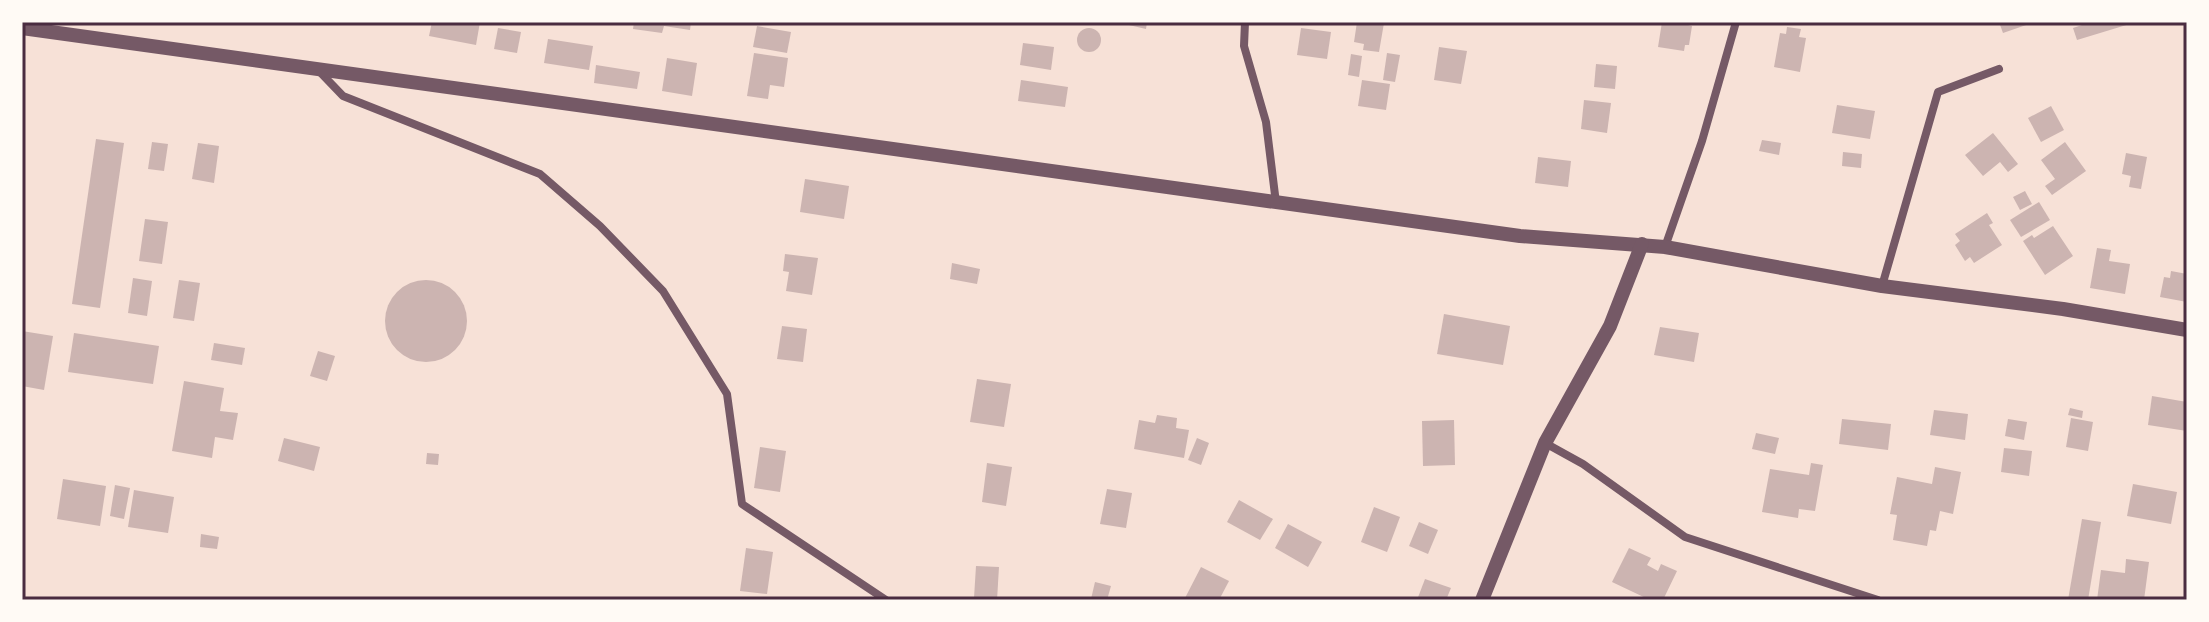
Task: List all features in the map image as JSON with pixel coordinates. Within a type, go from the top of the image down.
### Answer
[{"type":"street","points":[[1245,22],[1244,46],[1266,122],[1277,204]]},
{"type":"street","points":[[1665,247],[1702,141],[1736,22]]},
{"type":"street","points":[[22,28],[1277,204],[1520,236],[1665,247],[1882,286],[2063,309],[2187,330]]},
{"type":"street","points":[[1882,286],[1938,92],[1999,69]]},
{"type":"street","points":[[319,70],[343,96],[540,174],[600,226],[663,291],[727,394],[742,504],[886,600]]},
{"type":"street","points":[[1482,600],[1545,443],[1610,326],[1642,244]]},
{"type":"street","points":[[1545,443],[1583,464],[1685,537],[1878,600]]},
{"type":"building","points":[[432,22],[480,22],[476,45],[429,36]]},
{"type":"building","points":[[634,22],[691,22],[690,30],[664,26],[662,33],[633,29]]},
{"type":"building","points":[[1116,22],[1147,22],[1146,29]]},
{"type":"building","points":[[1357,22],[1384,23],[1379,52],[1363,50],[1364,44],[1354,42]]},
{"type":"building","points":[[1662,22],[1689,22],[1688,25],[1692,26],[1689,45],[1685,45],[1684,51],[1658,47]]},
{"type":"building","points":[[1999,22],[2032,22],[2032,23],[2003,33]]},
{"type":"building","points":[[2084,22],[2133,23],[2077,40],[2073,28]]},
{"type":"building","points":[[757,26],[791,32],[787,53],[753,47]]},
{"type":"building","points":[[1787,27],[1801,29],[1799,37],[1806,38],[1800,72],[1774,67],[1780,33],[1786,34]]},
{"type":"building","points":[[498,28],[521,32],[517,53],[494,49]]},
{"type":"building","points":[[1089,28],[1098,31],[1101,40],[1098,49],[1089,52],[1080,49],[1077,40],[1080,31]]},
{"type":"building","points":[[1301,28],[1331,32],[1327,59],[1297,55]]},
{"type":"building","points":[[548,39],[593,46],[589,70],[544,63]]},
{"type":"building","points":[[1023,43],[1054,47],[1051,70],[1020,65]]},
{"type":"building","points":[[1439,47],[1467,51],[1461,84],[1434,80]]},
{"type":"building","points":[[754,53],[788,58],[784,87],[770,85],[768,99],[747,96]]},
{"type":"building","points":[[1387,53],[1400,55],[1395,82],[1383,80]]},
{"type":"building","points":[[1351,54],[1362,56],[1359,77],[1348,75]]},
{"type":"building","points":[[667,58],[697,63],[692,96],[662,91]]},
{"type":"building","points":[[1596,64],[1617,66],[1615,89],[1594,87]]},
{"type":"building","points":[[596,65],[640,72],[637,89],[594,83]]},
{"type":"building","points":[[1021,80],[1068,87],[1065,107],[1018,101]]},
{"type":"building","points":[[1362,80],[1390,84],[1386,110],[1358,106]]},
{"type":"building","points":[[1584,100],[1611,103],[1607,133],[1581,129]]},
{"type":"building","points":[[1837,105],[1875,111],[1870,139],[1832,133]]},
{"type":"building","points":[[2051,106],[2064,130],[2041,142],[2028,118]]},
{"type":"building","points":[[1993,133],[2018,164],[2008,172],[2000,162],[1983,176],[1965,155]]},
{"type":"building","points":[[96,139],[124,143],[100,308],[72,304]]},
{"type":"building","points":[[1762,140],[1781,143],[1779,155],[1759,151]]},
{"type":"building","points":[[152,142],[168,144],[164,171],[148,169]]},
{"type":"building","points":[[2065,142],[2086,171],[2052,195],[2045,186],[2055,179],[2041,160]]},
{"type":"building","points":[[198,143],[219,146],[214,183],[192,179]]},
{"type":"building","points":[[1843,152],[1862,154],[1861,168],[1842,166]]},
{"type":"building","points":[[2126,153],[2147,157],[2141,189],[2129,187],[2131,176],[2122,174]]},
{"type":"building","points":[[1538,157],[1571,161],[1568,187],[1535,183]]},
{"type":"building","points":[[805,179],[849,186],[844,219],[800,212]]},
{"type":"building","points":[[2025,191],[2032,204],[2020,210],[2013,197]]},
{"type":"building","points":[[2039,202],[2050,220],[2021,237],[2010,220]]},
{"type":"building","points":[[1987,213],[1993,223],[1989,225],[2002,245],[1974,263],[1970,257],[1965,261],[1955,245],[1960,241],[1955,234]]},
{"type":"building","points":[[145,219],[168,222],[162,264],[139,261]]},
{"type":"building","points":[[2053,226],[2073,256],[2045,275],[2023,241]]},
{"type":"building","points":[[2097,248],[2111,250],[2109,261],[2130,264],[2125,294],[2090,288]]},
{"type":"building","points":[[785,254],[818,258],[812,295],[786,291],[789,272],[783,271]]},
{"type":"building","points":[[952,263],[980,269],[977,284],[950,279]]},
{"type":"building","points":[[2171,271],[2187,274],[2187,302],[2160,297],[2164,277],[2170,278]]},
{"type":"building","points":[[133,278],[152,281],[147,316],[128,313]]},
{"type":"building","points":[[179,280],[200,283],[194,321],[173,318]]},
{"type":"building","points":[[426,280],[442,283],[455,292],[464,305],[467,321],[464,337],[455,350],[442,359],[426,362],[410,359],[397,350],[388,337],[385,321],[388,305],[397,292],[410,283]]},
{"type":"building","points":[[1444,314],[1510,326],[1503,365],[1437,354]]},
{"type":"building","points":[[782,326],[807,329],[803,362],[777,359]]},
{"type":"building","points":[[1660,327],[1699,333],[1694,362],[1654,355]]},
{"type":"building","points":[[22,331],[53,336],[44,390],[22,386]]},
{"type":"building","points":[[74,333],[159,346],[153,384],[68,372]]},
{"type":"building","points":[[214,343],[245,348],[242,365],[211,360]]},
{"type":"building","points":[[318,351],[335,356],[327,381],[310,376]]},
{"type":"building","points":[[977,379],[1011,384],[1004,427],[970,422]]},
{"type":"building","points":[[184,381],[224,388],[220,411],[238,413],[233,440],[215,437],[212,458],[172,451]]},
{"type":"building","points":[[2152,396],[2187,402],[2187,431],[2148,425]]},
{"type":"building","points":[[2070,408],[2083,411],[2082,418],[2068,415]]},
{"type":"building","points":[[1934,410],[1968,414],[1965,440],[1930,435]]},
{"type":"building","points":[[1157,415],[1177,418],[1176,428],[1189,430],[1184,458],[1134,449],[1139,420],[1155,423]]},
{"type":"building","points":[[2071,418],[2093,422],[2088,451],[2066,447]]},
{"type":"building","points":[[1842,419],[1891,424],[1888,450],[1839,444]]},
{"type":"building","points":[[2008,419],[2027,422],[2024,440],[2005,436]]},
{"type":"building","points":[[1454,420],[1455,465],[1423,466],[1422,421]]},
{"type":"building","points":[[1756,433],[1779,438],[1775,454],[1752,449]]},
{"type":"building","points":[[284,438],[320,447],[314,471],[278,461]]},
{"type":"building","points":[[1197,438],[1209,443],[1201,465],[1188,460]]},
{"type":"building","points":[[760,447],[786,451],[780,492],[754,488]]},
{"type":"building","points":[[2004,448],[2032,451],[2029,476],[2001,472]]},
{"type":"building","points":[[427,453],[439,454],[438,465],[426,464]]},
{"type":"building","points":[[987,463],[1012,467],[1006,506],[982,502]]},
{"type":"building","points":[[1811,463],[1823,465],[1815,511],[1799,509],[1798,518],[1762,512],[1770,469],[1809,475]]},
{"type":"building","points":[[1935,467],[1961,472],[1953,514],[1940,511],[1936,531],[1930,530],[1927,546],[1893,540],[1897,515],[1890,514],[1897,477],[1932,484]]},
{"type":"building","points":[[63,479],[106,486],[100,526],[57,519]]},
{"type":"building","points":[[2133,484],[2177,492],[2171,524],[2127,516]]},
{"type":"building","points":[[115,485],[130,488],[124,519],[110,516]]},
{"type":"building","points":[[1107,489],[1132,493],[1126,528],[1100,524]]},
{"type":"building","points":[[134,490],[174,497],[168,533],[128,527]]},
{"type":"building","points":[[1239,500],[1273,519],[1260,540],[1227,522]]},
{"type":"building","points":[[1374,507],[1400,517],[1387,552],[1361,542]]},
{"type":"building","points":[[2082,519],[2101,522],[2088,600],[2068,600]]},
{"type":"building","points":[[1419,522],[1438,530],[1428,554],[1409,546]]},
{"type":"building","points":[[1288,524],[1322,542],[1308,567],[1275,548]]},
{"type":"building","points":[[201,534],[219,537],[217,549],[200,547]]},
{"type":"building","points":[[746,548],[773,552],[767,594],[740,591]]},
{"type":"building","points":[[1629,548],[1651,558],[1647,565],[1658,571],[1661,564],[1677,571],[1663,600],[1650,600],[1612,582]]},
{"type":"building","points":[[2126,559],[2149,562],[2144,600],[2097,600],[2101,570],[2125,573]]},
{"type":"building","points":[[976,566],[999,567],[997,600],[974,598]]},
{"type":"building","points":[[1201,567],[1229,581],[1219,600],[1184,600]]},
{"type":"building","points":[[1425,579],[1451,588],[1446,600],[1417,600]]},
{"type":"building","points":[[1095,582],[1111,586],[1107,600],[1091,599]]}]
